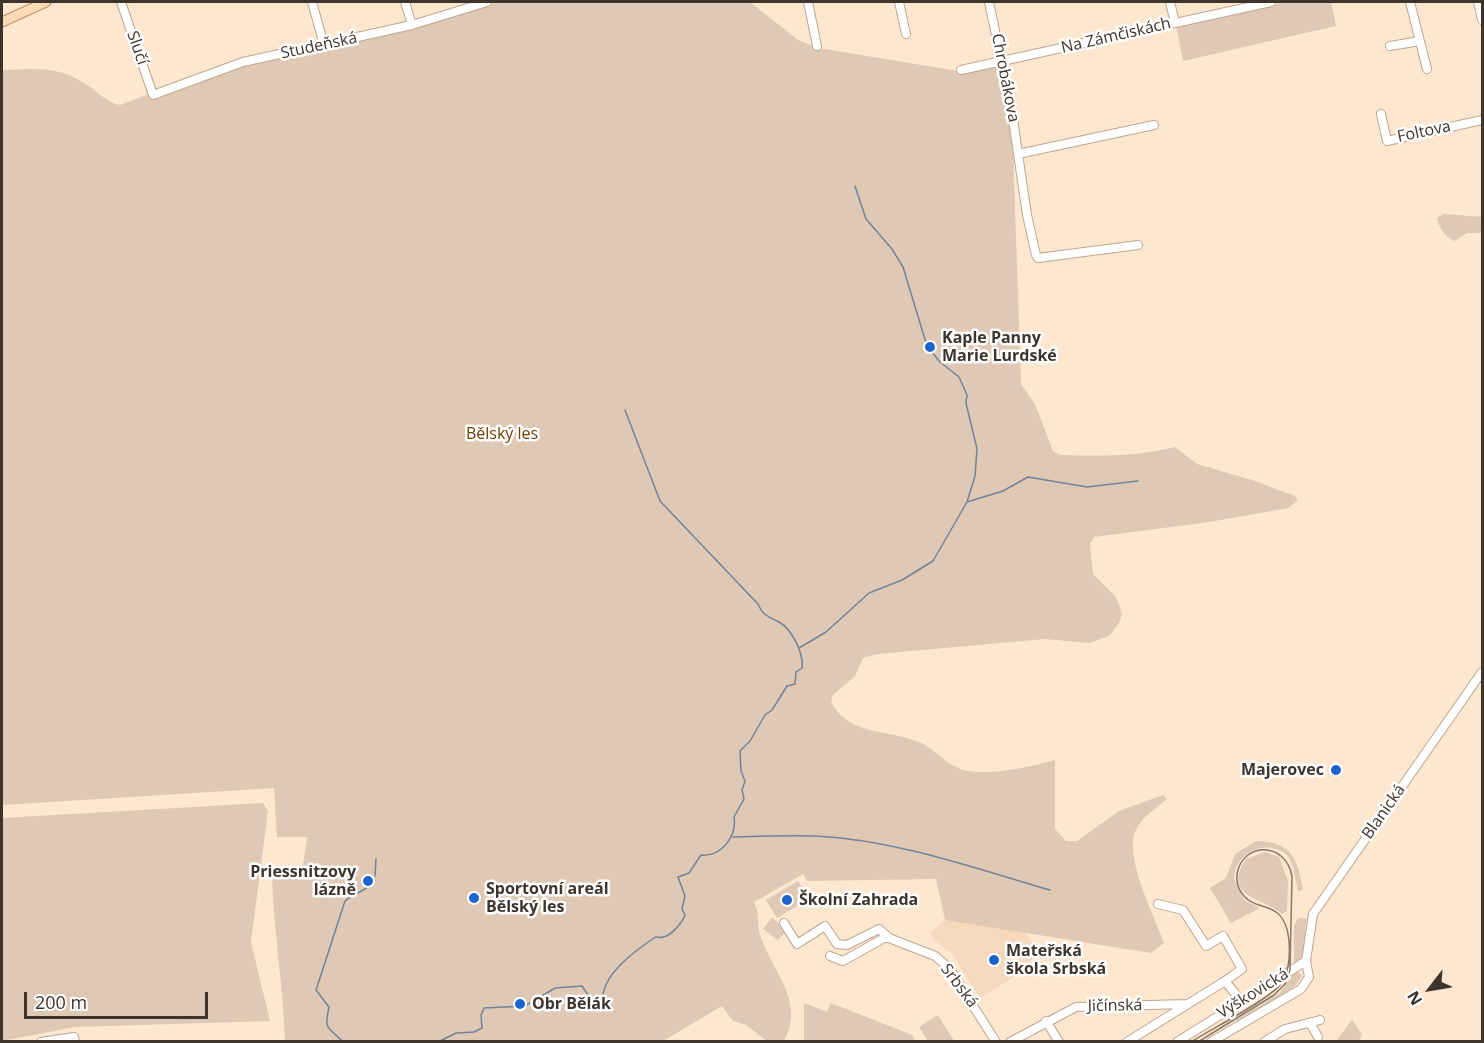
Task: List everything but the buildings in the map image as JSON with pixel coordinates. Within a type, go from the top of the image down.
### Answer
[{"type":"main road","points":[[2,22],[46,2]]},
{"type":"street","name":"Slučí","points":[[121,2],[153,95]]},
{"type":"street","points":[[312,2],[324,45]]},
{"type":"street","points":[[405,2],[412,25]]},
{"type":"street","name":"Studeňská","points":[[153,95],[243,62],[412,25],[468,5],[487,2]]},
{"type":"street","points":[[808,2],[817,46]]},
{"type":"street","points":[[899,2],[906,34]]},
{"type":"street","name":"Chrobákova","points":[[989,2],[1003,61],[1030,236],[1038,258],[1138,245]]},
{"type":"street","points":[[1170,2],[1175,22]]},
{"type":"street","name":"Na Zámčiskách","points":[[961,70],[1271,2]]},
{"type":"street","points":[[1410,2],[1427,69]]},
{"type":"street","points":[[1478,2],[1482,20]]},
{"type":"street","points":[[1390,46],[1420,41]]},
{"type":"street","name":"Foltova","points":[[1379,118],[1387,141],[1482,120]]},
{"type":"street","points":[[1018,154],[1154,125]]},
{"type":"street","name":"Blanická","points":[[1306,962],[1313,914],[1482,672]]},
{"type":"street","name":"Jičínská","points":[[1127,1041],[1242,969],[1223,936],[1206,946],[1183,910],[1158,904]]},
{"type":"street","name":"Srbská","points":[[784,923],[797,944],[825,926],[837,944],[847,945],[879,929],[889,938],[935,956],[950,968],[996,1041]]},
{"type":"street","points":[[830,956],[843,961],[884,938],[889,938]]},
{"type":"street","name":"Výškovická","points":[[1177,1041],[1306,962],[1309,977],[1304,987],[1211,1041]]},
{"type":"street","points":[[1225,981],[1242,1002]]},
{"type":"street","name":"Jičínská","points":[[1010,1041],[1076,1007],[1186,1004]]},
{"type":"street","points":[[1264,1041],[1285,1029],[1320,1020]]},
{"type":"street","points":[[1046,1021],[1059,1041]]},
{"type":"street","points":[[1310,1023],[1318,1037]]},
{"type":"street","points":[[41,1041],[74,1037],[75,1041]]},
{"type":"shaded area","name":"Mateřská škola Srbská","points":[[945,920],[1025,932],[1040,955],[1024,964],[1027,969],[980,998],[952,954],[934,940],[931,933]]},
{"type":"green space","name":"Bělský les","points":[[477,2],[750,2],[798,40],[818,48],[958,71],[1006,63],[1012,119],[1021,384],[1035,404],[1053,451],[1060,455],[1090,456],[1147,453],[1175,447],[1197,464],[1252,480],[1295,496],[1298,500],[1288,508],[1209,522],[1094,537],[1090,544],[1093,574],[1116,597],[1122,614],[1119,623],[1109,636],[1090,643],[1045,639],[878,654],[863,658],[855,676],[833,695],[831,702],[839,713],[859,727],[921,743],[949,763],[968,771],[1001,771],[1055,760],[1055,829],[1066,841],[1077,841],[1119,811],[1163,795],[1167,799],[1137,827],[1133,844],[1137,872],[1164,943],[1151,953],[945,920],[936,879],[807,881],[803,874],[754,902],[761,938],[790,1001],[790,1027],[784,1041],[767,1041],[746,1025],[733,1021],[722,1006],[663,1041],[285,1041],[272,878],[301,878],[307,837],[277,837],[274,788],[2,805],[2,70],[44,69],[64,73],[84,83],[111,102],[120,105],[240,60],[430,17]]},
{"type":"green space","points":[[1285,2],[1331,2],[1336,26],[1183,61],[1176,25]]},
{"type":"green space","points":[[1444,214],[1482,217],[1482,233],[1467,233],[1455,241],[1452,240],[1439,225],[1437,218]]},
{"type":"green space","points":[[263,803],[268,811],[251,942],[270,1021],[75,1027],[2,1041],[2,818]]},
{"type":"green space","points":[[1256,841],[1277,844],[1290,853],[1298,868],[1303,889],[1298,892],[1292,866],[1286,854],[1270,848],[1253,850],[1240,861],[1234,879],[1244,900],[1260,908],[1231,923],[1210,888],[1226,878],[1235,854]]},
{"type":"green space","points":[[1266,852],[1279,857],[1288,881],[1287,911],[1282,914],[1248,895],[1241,889],[1238,882],[1246,859]]},
{"type":"green space","name":"Školní Zahrada","points":[[798,881],[809,899],[777,918],[766,900]]},
{"type":"green space","points":[[772,918],[787,930],[778,940],[763,929]]},
{"type":"green space","points":[[1298,918],[1307,919],[1305,944],[1302,955],[1294,964],[1294,926]]},
{"type":"green space","points":[[1298,971],[1302,976],[1294,987],[1238,1022],[1236,1020],[1280,993],[1291,976]]},
{"type":"green space","points":[[804,1003],[827,1012],[831,1003],[912,1035],[915,1041],[804,1041]]},
{"type":"green space","points":[[938,1015],[954,1041],[928,1041],[919,1027]]},
{"type":"green space","points":[[1352,1020],[1362,1034],[1359,1041],[1336,1041]]},
{"type":"waterway","points":[[855,186],[866,219],[892,249],[903,267],[927,346],[940,362],[959,377],[967,395],[966,403],[977,449],[975,476],[967,502]]},
{"type":"waterway","points":[[438,1042],[456,1033],[474,1032],[482,1028],[481,1015],[484,1008],[525,1006],[555,988],[582,986],[592,1001],[603,995],[605,986],[615,970],[630,956],[654,938],[666,936],[676,929],[685,915],[682,909],[685,896],[678,877],[689,873],[701,855],[715,853],[730,838],[734,817],[744,799],[742,790],[745,781],[741,771],[740,751],[750,741],[765,715],[772,710],[787,686],[795,684],[796,672],[802,668],[799,649],[793,636],[784,625],[764,614],[758,604],[660,501],[625,410]]},
{"type":"waterway","points":[[799,648],[826,632],[869,593],[902,580],[933,561],[967,502],[1003,491],[1028,477],[1087,487],[1138,481]]},
{"type":"waterway","points":[[733,837],[816,836],[876,843],[964,864],[1050,890]]},
{"type":"waterway","points":[[375,876],[376,859]]},
{"type":"waterway","points":[[343,1042],[328,1027],[329,1007],[316,990],[345,901],[369,886],[374,880]]},
{"type":"tram line","points":[[1191,1042],[1255,1004],[1283,981],[1289,955],[1286,925],[1276,912],[1247,899],[1237,882],[1238,868],[1247,856],[1260,850],[1277,853],[1285,860],[1292,876],[1290,970],[1285,984],[1274,995],[1198,1042]]},
{"type":"place","name":"Kaple Panny Marie Lurdské","points":[[930,347]]},
{"type":"place","name":"Majerovec","points":[[1336,770]]},
{"type":"place","name":"Priessnitzovy lázně","points":[[368,881]]},
{"type":"place","name":"Sportovní areál Bělský les","points":[[474,898]]},
{"type":"place","name":"Školní Zahrada","points":[[787,900]]},
{"type":"place","name":"Mateřská škola Srbská","points":[[994,960]]},
{"type":"place","name":"Obr Bělák","points":[[520,1004]]}]
